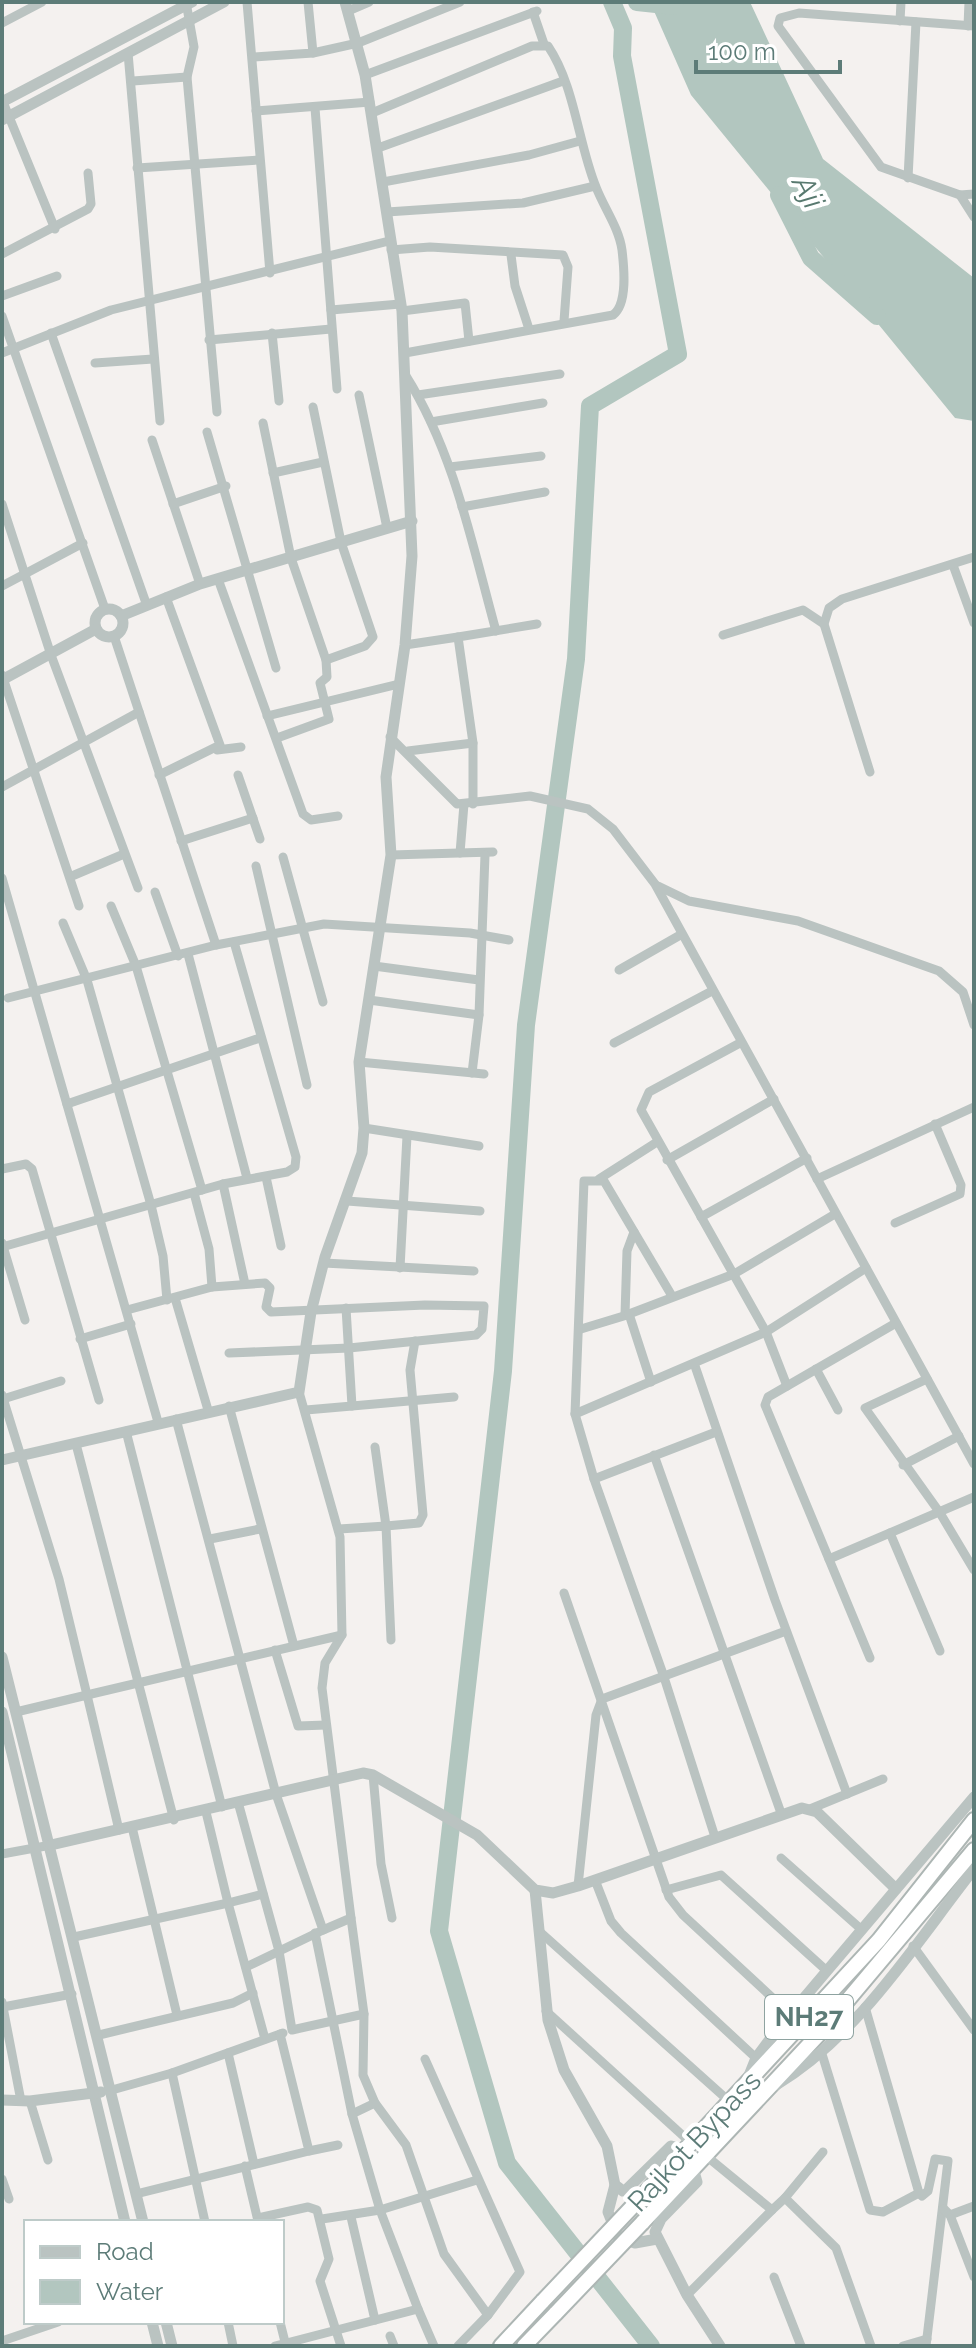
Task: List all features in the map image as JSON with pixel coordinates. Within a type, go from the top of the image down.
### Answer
[{"type":"highway","name":"Rajkot Bypass","points":[[501,2346],[879,1940],[974,1820]]},
{"type":"highway","name":"Rajkot Bypass","points":[[524,2346],[820,2033],[974,1850]]},
{"type":"street","points":[[2,23],[42,2]]},
{"type":"street","points":[[6,118],[224,2]]},
{"type":"street","points":[[247,2],[270,273]]},
{"type":"street","points":[[308,2],[313,53]]},
{"type":"street","points":[[369,2],[347,6],[371,107],[401,307],[412,521],[405,645],[386,777],[391,855],[359,1062],[364,1128],[362,1153],[324,1263],[311,1312],[299,1392],[339,1529],[342,1635],[325,1663],[322,1688],[364,2014],[363,2075],[375,2103],[406,2145],[444,2254],[488,2315]]},
{"type":"street","points":[[253,57],[313,53],[358,43],[460,2]]},
{"type":"street","points":[[900,21],[901,2]]},
{"type":"street","points":[[969,2],[971,26],[799,13],[780,18],[778,26],[874,159],[889,172],[960,195],[974,194]]},
{"type":"street","points":[[55,229],[6,118],[3,102],[188,3],[193,54],[187,77],[217,412]]},
{"type":"street","points":[[365,75],[535,12],[544,44],[552,52],[563,81],[595,186],[621,245],[621,307],[613,315],[564,321],[405,353]]},
{"type":"street","points":[[908,178],[916,22]]},
{"type":"street","points":[[256,111],[371,107],[544,44]]},
{"type":"street","points":[[128,53],[133,81],[137,168],[160,421]]},
{"type":"street","points":[[133,81],[187,77]]},
{"type":"street","points":[[378,148],[563,81]]},
{"type":"street","points":[[315,108],[330,259],[331,329],[337,389]]},
{"type":"street","points":[[383,182],[529,155],[580,141]]},
{"type":"street","points":[[137,168],[259,160]]},
{"type":"street","points":[[2,254],[55,229],[91,204],[88,173]]},
{"type":"street","points":[[387,212],[523,203],[595,186]]},
{"type":"street","points":[[960,195],[974,217]]},
{"type":"street","points":[[2,353],[51,333],[148,301],[390,246],[565,257],[568,267],[564,321]]},
{"type":"street","points":[[511,255],[515,286],[529,329]]},
{"type":"street","points":[[2,296],[57,276]]},
{"type":"street","points":[[331,310],[465,303],[469,341]]},
{"type":"street","points":[[2,316],[105,609]]},
{"type":"street","points":[[209,340],[331,329]]},
{"type":"street","points":[[51,333],[146,603]]},
{"type":"street","points":[[272,333],[279,401]]},
{"type":"street","points":[[95,363],[153,359]]},
{"type":"street","points":[[418,395],[560,374]]},
{"type":"street","points":[[406,376],[418,395],[450,467],[496,631]]},
{"type":"street","points":[[359,395],[387,528]]},
{"type":"street","points":[[431,422],[543,403]]},
{"type":"street","points":[[313,407],[341,542],[373,637],[365,646],[326,660]]},
{"type":"street","points":[[263,423],[291,558],[326,660],[327,677],[320,683],[329,719],[277,738]]},
{"type":"street","points":[[207,432],[226,486],[276,668]]},
{"type":"street","points":[[152,440],[200,584]]},
{"type":"street","points":[[450,467],[541,456]]},
{"type":"street","points":[[273,473],[323,462]]},
{"type":"street","points":[[173,504],[226,486]]},
{"type":"street","points":[[462,507],[545,492]]},
{"type":"street","points":[[2,504],[51,655],[138,888]]},
{"type":"street","points":[[121,616],[146,603],[200,584],[412,521]]},
{"type":"street","points":[[2,586],[83,543]]},
{"type":"street","points":[[870,772],[824,624],[829,608],[842,599],[974,557]]},
{"type":"street","points":[[953,565],[974,623]]},
{"type":"street","points":[[218,579],[303,814],[311,820],[338,816]]},
{"type":"street","points":[[166,597],[221,739],[216,750]]},
{"type":"street","points":[[105,609],[114,610],[121,616],[121,629],[114,636],[106,637],[96,629],[95,619],[105,609]]},
{"type":"street","points":[[723,635],[803,610],[824,624]]},
{"type":"street","points":[[405,645],[537,624]]},
{"type":"street","points":[[79,906],[72,876],[32,770],[3,678],[96,629]]},
{"type":"street","points":[[114,636],[216,945]]},
{"type":"street","points":[[458,637],[473,743],[460,853]]},
{"type":"street","points":[[267,716],[399,684]]},
{"type":"street","points":[[2,787],[139,712]]},
{"type":"street","points":[[390,737],[408,751],[451,801],[468,804],[530,796],[571,804],[605,821],[655,884],[974,1464]]},
{"type":"street","points":[[408,751],[473,743]]},
{"type":"street","points":[[159,775],[216,750],[241,747]]},
{"type":"street","points":[[238,775],[260,839]]},
{"type":"street","points":[[181,841],[253,818]]},
{"type":"street","points":[[391,855],[489,853],[479,1015],[472,1073]]},
{"type":"street","points":[[72,876],[124,854]]},
{"type":"street","points":[[283,857],[323,1002]]},
{"type":"street","points":[[256,866],[307,1085]]},
{"type":"street","points":[[2,878],[158,1422]]},
{"type":"street","points":[[655,884],[675,897],[798,921],[939,971],[963,992],[974,1025]]},
{"type":"street","points":[[155,892],[183,955],[247,1178]]},
{"type":"street","points":[[111,906],[136,966],[166,1070],[198,1191],[209,1249],[212,1287]]},
{"type":"street","points":[[63,923],[87,980],[151,1205],[171,1299],[208,1410]]},
{"type":"street","points":[[8,998],[216,945],[337,923],[509,940]]},
{"type":"street","points":[[619,970],[682,934]]},
{"type":"street","points":[[25,1320],[2,1246],[295,1167],[296,1157],[234,942]]},
{"type":"street","points":[[374,966],[479,980]]},
{"type":"street","points":[[614,1043],[712,991]]},
{"type":"street","points":[[369,1000],[479,1015]]},
{"type":"street","points":[[67,1104],[260,1038]]},
{"type":"street","points":[[740,1043],[649,1092],[641,1110],[766,1332],[787,1386]]},
{"type":"street","points":[[359,1062],[484,1074]]},
{"type":"street","points":[[667,1160],[774,1099]]},
{"type":"street","points":[[817,1179],[974,1107]]},
{"type":"street","points":[[895,1223],[960,1194],[961,1185],[935,1124]]},
{"type":"street","points":[[364,1128],[479,1146]]},
{"type":"street","points":[[400,1268],[407,1136]]},
{"type":"street","points":[[657,1142],[599,1179],[589,1179],[581,1185],[581,1329],[575,1414],[715,1837]]},
{"type":"street","points":[[701,1217],[807,1158]]},
{"type":"street","points":[[2,1169],[21,1164],[30,1166],[99,1400]]},
{"type":"street","points":[[266,1177],[281,1246]]},
{"type":"street","points":[[599,1179],[672,1296]]},
{"type":"street","points":[[223,1184],[245,1284]]},
{"type":"street","points":[[347,1201],[480,1211]]},
{"type":"street","points":[[581,1329],[734,1274],[835,1214]]},
{"type":"street","points":[[634,1232],[627,1251],[627,1315],[651,1382]]},
{"type":"street","points":[[324,1263],[474,1271]]},
{"type":"street","points":[[575,1414],[695,1366],[766,1332],[866,1268]]},
{"type":"street","points":[[127,1310],[212,1287],[245,1284],[268,1284],[270,1292],[266,1307],[271,1312],[484,1306],[480,1333],[349,1348],[229,1353]]},
{"type":"street","points":[[346,1308],[352,1406]]},
{"type":"street","points":[[870,1658],[765,1405],[768,1397],[896,1323]]},
{"type":"street","points":[[80,1339],[131,1324]]},
{"type":"street","points":[[339,1529],[422,1520],[411,1401],[410,1370],[415,1341]]},
{"type":"street","points":[[695,1366],[786,1631],[847,1794]]},
{"type":"street","points":[[816,1369],[838,1410]]},
{"type":"street","points":[[927,1379],[865,1408],[940,1513],[974,1570]]},
{"type":"street","points":[[61,1381],[3,1397],[59,1579],[119,1830]]},
{"type":"street","points":[[2,1460],[208,1410],[299,1392]]},
{"type":"street","points":[[306,1410],[454,1397]]},
{"type":"street","points":[[229,1406],[294,1646]]},
{"type":"street","points":[[176,1419],[276,1794],[319,1932],[332,2020],[352,2114],[380,2210],[434,2346]]},
{"type":"street","points":[[126,1431],[222,1807]]},
{"type":"street","points":[[594,1479],[716,1432]]},
{"type":"street","points":[[903,1465],[959,1436]]},
{"type":"street","points":[[76,1444],[174,1820]]},
{"type":"street","points":[[375,1447],[386,1526],[391,1640]]},
{"type":"street","points":[[654,1455],[781,1813]]},
{"type":"street","points":[[829,1559],[974,1497]]},
{"type":"street","points":[[210,1539],[260,1529]]},
{"type":"street","points":[[890,1533],[940,1651]]},
{"type":"street","points":[[564,1593],[666,1890],[683,1915],[790,2014]]},
{"type":"street","points":[[578,1886],[596,1715],[602,1699],[786,1631]]},
{"type":"street","points":[[16,1712],[342,1635]]},
{"type":"street","points":[[275,1650],[298,1726],[326,1725]]},
{"type":"street","points":[[2,1657],[99,2035],[142,2220]]},
{"type":"street","points":[[2,1712],[125,2220]]},
{"type":"street","points":[[2,1854],[174,1820],[333,1779],[373,1775],[477,1835],[535,1890],[553,1893],[781,1813],[810,1809],[883,1779]]},
{"type":"street","points":[[373,1775],[381,1864],[392,1918]]},
{"type":"street","points":[[745,2086],[756,2058],[790,2014],[974,1797]]},
{"type":"street","points":[[238,1802],[279,1951],[292,2030]]},
{"type":"street","points":[[810,1809],[896,1889]]},
{"type":"street","points":[[206,1812],[265,2039]]},
{"type":"street","points":[[132,1827],[177,2015]]},
{"type":"street","points":[[781,1858],[862,1930]]},
{"type":"street","points":[[764,2093],[822,2054],[865,2007],[974,1869]]},
{"type":"street","points":[[666,1890],[721,1875],[827,1971]]},
{"type":"street","points":[[595,1880],[611,1921],[621,1933],[756,2058]]},
{"type":"street","points":[[535,1890],[546,2011],[564,2070],[607,2146],[615,2185],[608,2212],[618,2237],[635,2243],[657,2239]]},
{"type":"street","points":[[74,1937],[263,1894]]},
{"type":"street","points":[[246,1967],[351,1918]]},
{"type":"street","points":[[539,1931],[641,2026],[730,2102]]},
{"type":"street","points":[[913,1946],[974,2030]]},
{"type":"street","points":[[99,2035],[233,2003],[253,1993]]},
{"type":"street","points":[[48,2160],[25,2101],[3,2005],[72,1994]]},
{"type":"street","points":[[865,2007],[919,2193]]},
{"type":"street","points":[[546,2011],[688,2146]]},
{"type":"street","points":[[2,2100],[25,2101],[112,2090],[172,2073],[292,2030],[364,2014]]},
{"type":"street","points":[[280,2034],[309,2151]]},
{"type":"street","points":[[228,2053],[258,2220],[308,2207],[317,2210],[322,2219],[329,2259],[320,2281],[341,2346]]},
{"type":"street","points":[[822,2054],[870,2210],[883,2212],[919,2193]]},
{"type":"street","points":[[425,2059],[520,2272],[488,2315],[458,2346]]},
{"type":"street","points":[[172,2073],[205,2220]]},
{"type":"street","points":[[352,2114],[375,2103]]},
{"type":"street","points":[[136,2194],[194,2177],[338,2145]]},
{"type":"street","points":[[615,2185],[618,2189],[627,2189],[671,2146],[688,2146]]},
{"type":"street","points":[[687,2295],[785,2198],[823,2152]]},
{"type":"street","points":[[705,2155],[772,2210]]},
{"type":"street","points":[[903,2346],[927,2342],[947,2212],[948,2167],[945,2158],[933,2162],[928,2191],[922,2196],[919,2193]]},
{"type":"street","points":[[693,2168],[697,2182],[661,2219],[655,2232],[687,2295],[720,2346]]},
{"type":"street","points":[[2,2179],[9,2199]]},
{"type":"street","points":[[322,2219],[351,2217],[380,2210],[477,2180]]},
{"type":"street","points":[[785,2198],[836,2248],[871,2346]]},
{"type":"street","points":[[947,2212],[974,2206]]},
{"type":"street","points":[[947,2212],[974,2277]]},
{"type":"street","points":[[351,2217],[375,2320]]},
{"type":"street","points":[[774,2277],[801,2346]]},
{"type":"street","points":[[275,2346],[418,2309]]},
{"type":"street","points":[[2,2341],[16,2341],[54,2324]]},
{"type":"street","points":[[152,2324],[158,2346]]},
{"type":"street","points":[[166,2324],[172,2346]]},
{"type":"street","points":[[228,2324],[233,2346]]},
{"type":"street","points":[[281,2324],[286,2344]]},
{"type":"water","points":[[650,2],[750,2],[823,159],[974,278],[974,421],[955,418],[691,95]]},
{"type":"waterway","points":[[612,2],[623,28],[622,56],[678,354],[590,406],[576,659],[526,1025],[503,1371],[439,1931],[507,2163],[651,2346]]},
{"type":"waterway","name":"Aji","points":[[637,2],[675,6]]},
{"type":"waterway","name":"Aji","points":[[779,195],[811,258],[877,316]]}]
